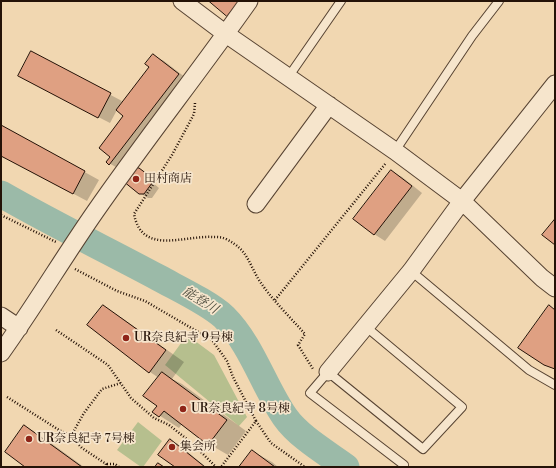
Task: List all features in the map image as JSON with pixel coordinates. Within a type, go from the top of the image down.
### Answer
[{"type":"street","points":[[182,1],[226,34],[289,76],[395,151],[462,201],[542,278],[555,288]]},
{"type":"street","points":[[1,353],[19,328],[83,229],[249,1]]},
{"type":"street","points":[[324,376],[411,271],[462,201],[555,84]]},
{"type":"street","points":[[256,204],[329,105]]},
{"type":"street","points":[[1,316],[19,328]]},
{"type":"lane","points":[[289,76],[341,1]]},
{"type":"lane","points":[[395,151],[472,36],[498,1]]},
{"type":"lane","points":[[411,271],[529,370],[555,385]]},
{"type":"lane","points":[[365,326],[462,407],[423,449],[324,376],[310,393],[404,465]]},
{"type":"path","points":[[191,80],[197,83],[194,114],[172,155],[134,214],[136,224],[145,235],[155,240],[167,241],[209,237],[224,238],[242,249],[252,264],[259,280],[305,334],[298,346],[324,376]]},
{"type":"path","points":[[275,300],[395,151]]},
{"type":"path","points":[[1,215],[68,252],[117,291],[145,301],[212,340],[227,362],[233,377],[256,421],[271,443],[305,467]]},
{"type":"path","points":[[56,330],[108,365],[131,398],[154,418],[169,425],[193,444],[216,467]]},
{"type":"path","points":[[71,436],[84,413],[102,389],[121,383]]},
{"type":"path","points":[[7,397],[71,436],[82,448],[106,466],[115,464],[119,467]]},
{"type":"path","points":[[221,467],[256,421]]},
{"type":"green space","points":[[187,335],[214,355],[247,417],[239,426],[165,365]]},
{"type":"green space","points":[[138,422],[162,441],[143,467],[117,450]]},
{"type":"building","points":[[209,1],[240,1],[227,16]]},
{"type":"building","points":[[31,51],[111,93],[98,118],[18,76]]},
{"type":"building","points":[[153,54],[179,74],[109,165],[106,162],[110,157],[99,148],[123,116],[116,110],[149,67],[145,64]]},
{"type":"building","points":[[1,125],[85,171],[73,194],[1,156]]},
{"type":"building","name":"田村商店","points":[[134,167],[139,168],[147,174],[145,177],[152,183],[144,194],[139,194],[123,181]]},
{"type":"building","points":[[391,170],[412,186],[374,235],[353,219]]},
{"type":"building","points":[[555,219],[555,245],[542,235]]},
{"type":"building","name":"UR奈良紀寺 9号棟","points":[[103,305],[166,350],[149,373],[87,325]]},
{"type":"building","points":[[549,305],[555,310],[555,369],[544,365],[518,348]]},
{"type":"building","name":"UR奈良紀寺 8号棟","points":[[162,372],[227,420],[208,445],[164,411],[159,417],[152,412],[157,406],[143,396]]},
{"type":"building","name":"UR奈良紀寺 7号棟","points":[[24,425],[82,467],[25,467],[5,452]]},
{"type":"building","name":"集会所","points":[[170,439],[205,467],[175,467],[158,455]]},
{"type":"building","points":[[252,450],[275,467],[239,467]]},
{"type":"building","points":[[158,463],[164,467],[155,467]]},
{"type":"waterway","name":"能登川","points":[[1,194],[184,291],[218,312],[234,328],[242,340],[285,417],[305,438],[346,467]]},
{"type":"place","name":"田村商店","points":[[136,179]]},
{"type":"place","name":"UR奈良紀寺 9号棟","points":[[126,338]]},
{"type":"place","name":"UR奈良紀寺 8号棟","points":[[183,409]]},
{"type":"place","name":"UR奈良紀寺 7号棟","points":[[29,439]]},
{"type":"place","name":"集会所","points":[[172,447]]}]
